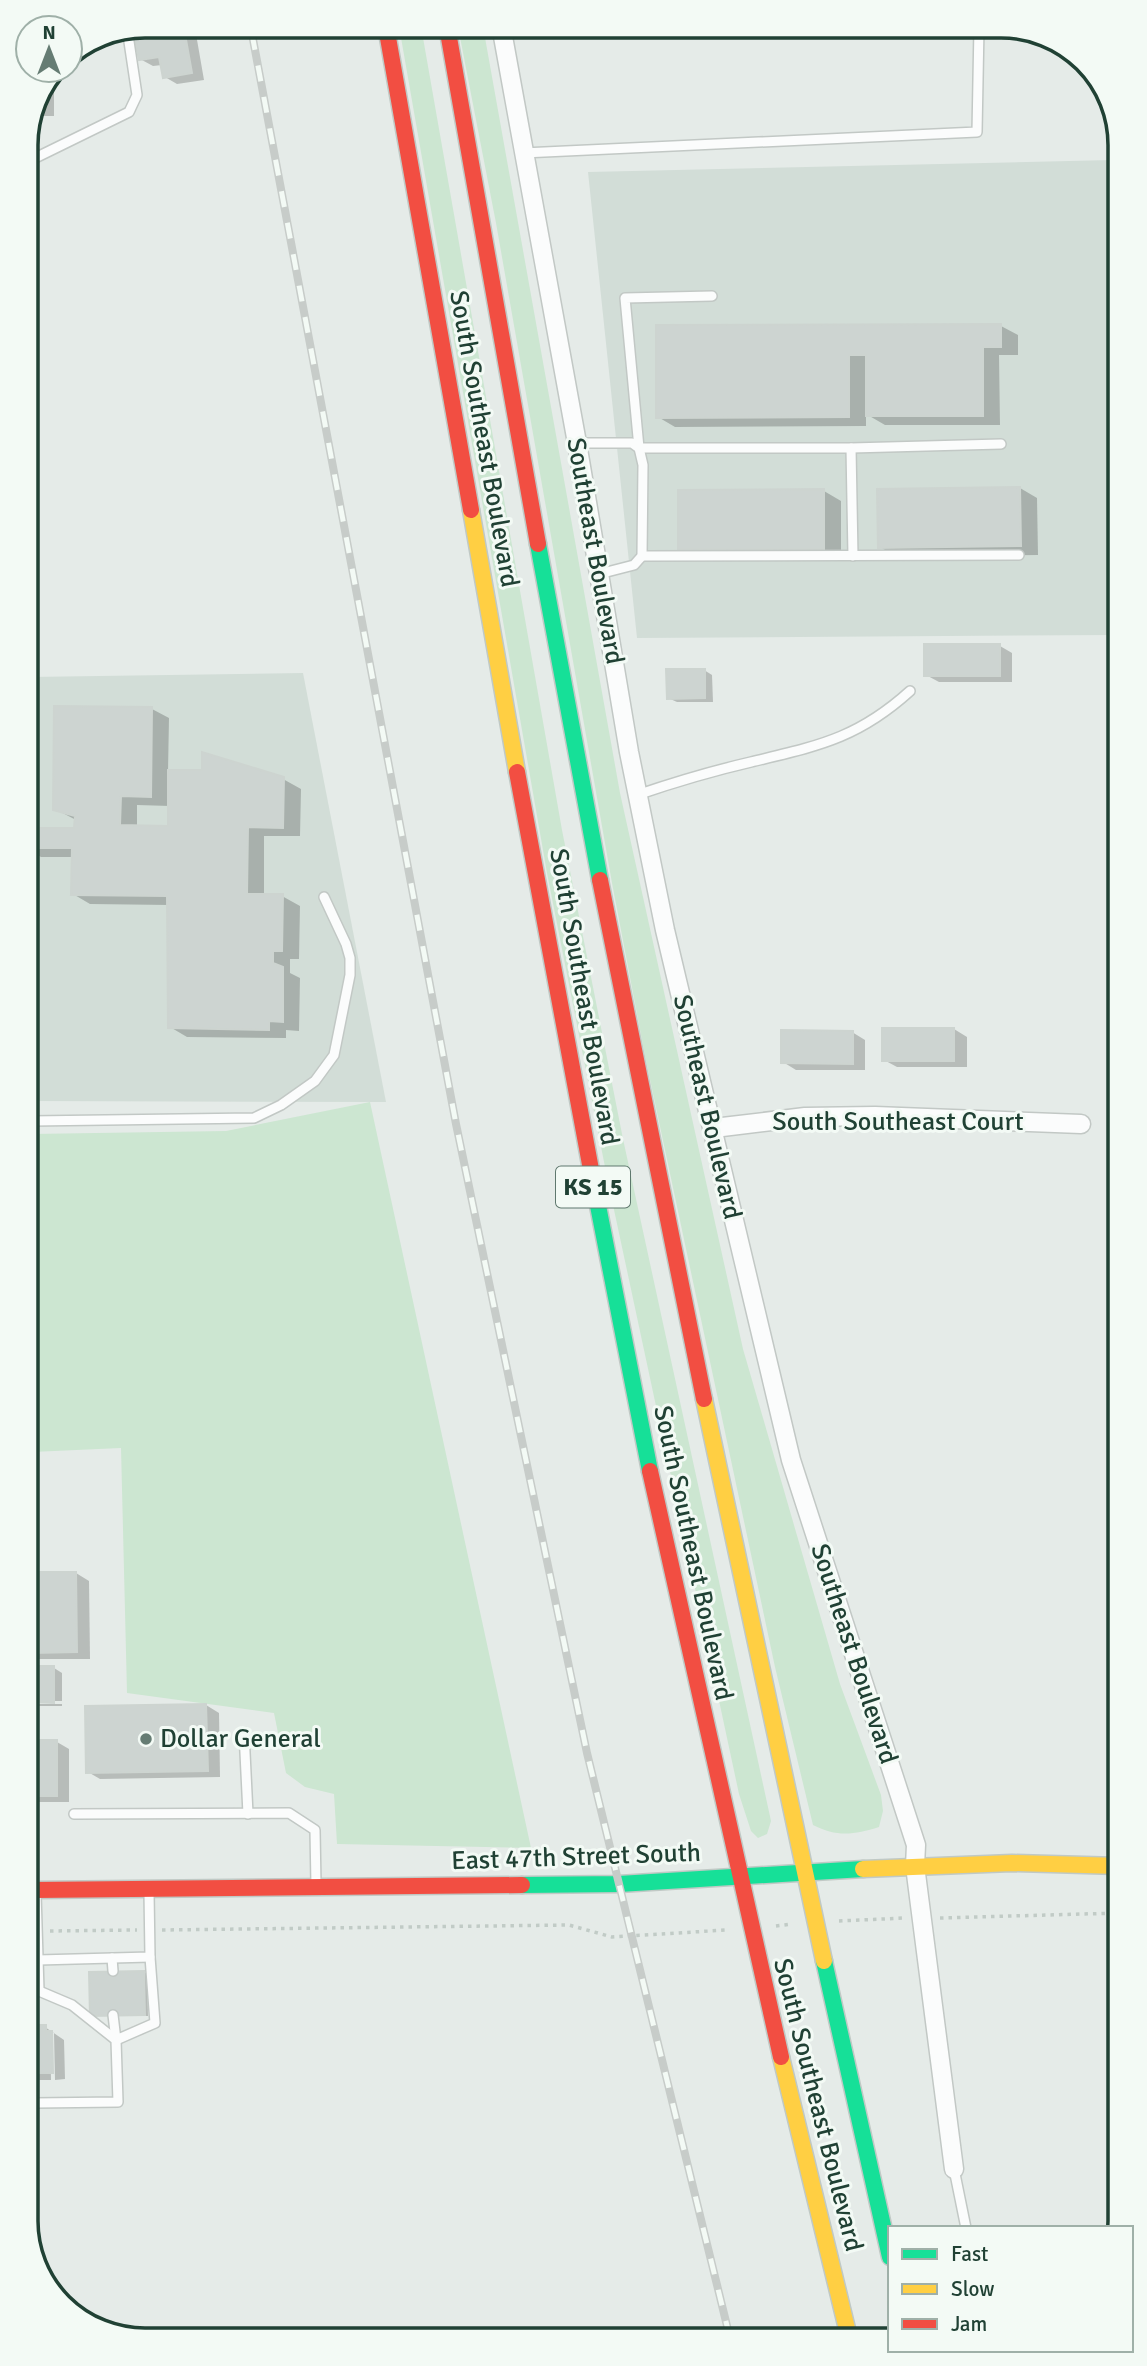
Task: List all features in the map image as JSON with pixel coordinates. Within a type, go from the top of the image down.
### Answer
[{"type":"main road","name":"South Southeast Boulevard","points":[[388,38],[592,1179],[650,1472],[750,1929],[847,2328]]},
{"type":"main road","name":"South Southeast Boulevard","points":[[449,38],[570,727],[662,1200],[807,1871],[863,2146],[888,2250]]},
{"type":"main road","name":"East 47th Street South","points":[[38,1890],[619,1884],[915,1866],[1012,1863],[1108,1866]]},
{"type":"street","name":"Southeast Boulevard","points":[[503,38],[577,443],[637,795],[665,930],[714,1128],[790,1460],[916,1845],[915,1866],[954,2169]]},
{"type":"street","name":"South Southeast Court","points":[[714,1128],[806,1117],[875,1116],[1081,1124]]},
{"type":"lane","points":[[523,153],[977,132],[979,39]]},
{"type":"lane","points":[[39,156],[129,112],[137,95],[129,40]]},
{"type":"lane","points":[[599,574],[634,565],[642,556],[643,465],[639,448],[625,298],[712,296]]},
{"type":"lane","points":[[577,443],[617,441],[632,443],[639,448],[851,448],[1001,444]]},
{"type":"lane","points":[[851,448],[853,556]]},
{"type":"lane","points":[[642,556],[1019,555]]},
{"type":"lane","points":[[637,795],[754,761],[788,755],[844,736],[889,710],[910,691]]},
{"type":"lane","points":[[39,1121],[254,1118],[281,1105],[316,1081],[334,1055],[350,975],[346,944],[324,897]]},
{"type":"lane","points":[[244,1732],[248,1814]]},
{"type":"lane","points":[[74,1814],[289,1813],[315,1830],[316,1887]]},
{"type":"lane","points":[[116,2040],[155,2023],[149,1889]]},
{"type":"lane","points":[[38,1960],[150,1957]]},
{"type":"lane","points":[[112,1958],[113,1971]]},
{"type":"lane","points":[[38,1991],[72,2005],[116,2040]]},
{"type":"lane","points":[[38,2103],[118,2102],[113,2015]]},
{"type":"lane","points":[[954,2169],[966,2226]]},
{"type":"path","points":[[38,1931],[569,1925],[612,1937],[817,1922],[1108,1913]]},
{"type":"shaded area","points":[[1108,160],[1108,635],[637,638],[588,172]]},
{"type":"shaded area","points":[[303,673],[386,1102],[39,1101],[39,677]]},
{"type":"green space","points":[[401,38],[423,38],[562,830],[623,1139],[771,1821],[767,1834],[758,1838],[751,1831],[739,1794],[607,1177],[547,873]]},
{"type":"green space","points":[[460,38],[485,38],[620,793],[743,1349],[840,1684],[881,1795],[883,1811],[879,1827],[861,1832],[837,1833],[813,1825],[775,1667],[645,1056],[496,223]]},
{"type":"green space","points":[[370,1102],[531,1848],[337,1844],[334,1794],[305,1787],[286,1773],[274,1713],[127,1693],[121,1448],[38,1452],[39,1134],[226,1131]]},
{"type":"building","points":[[186,38],[192,73],[163,78],[159,57],[139,60],[135,40]]},
{"type":"building","points":[[1001,324],[1001,347],[983,347],[983,416],[866,416],[866,355],[849,355],[849,417],[656,418],[656,325]]},
{"type":"building","points":[[1020,487],[1021,546],[878,548],[877,489]]},
{"type":"building","points":[[824,489],[824,549],[678,549],[678,490]]},
{"type":"building","points":[[924,644],[1000,644],[1000,676],[924,676]]},
{"type":"building","points":[[666,669],[705,669],[705,698],[667,699]]},
{"type":"building","points":[[54,706],[152,707],[151,797],[121,796],[120,825],[168,826],[168,770],[202,770],[202,752],[284,777],[283,828],[248,827],[247,894],[283,894],[282,951],[273,951],[273,963],[283,967],[283,1022],[269,1021],[269,1030],[168,1028],[167,896],[71,895],[72,848],[39,848],[39,828],[74,828],[75,816],[53,810]]},
{"type":"building","points":[[882,1028],[954,1028],[954,1061],[882,1061]]},
{"type":"building","points":[[781,1030],[853,1031],[853,1064],[781,1063]]},
{"type":"building","points":[[38,1572],[76,1572],[77,1652],[38,1653]]},
{"type":"building","points":[[38,1666],[54,1666],[54,1703],[38,1702]]},
{"type":"building","name":"Dollar General","points":[[206,1704],[208,1771],[86,1773],[85,1706]]},
{"type":"building","points":[[38,1740],[57,1740],[57,1796],[38,1796]]},
{"type":"building","points":[[144,1971],[145,2015],[90,2016],[89,1972]]},
{"type":"building","points":[[38,2025],[46,2025],[46,2031],[52,2031],[53,2073],[38,2073]]},
{"type":"railway","points":[[253,38],[456,1124],[587,1753],[727,2328]]},
{"type":"traffic: fast","points":[[538,544],[600,880]]},
{"type":"traffic: fast","points":[[592,1175],[650,1471]]},
{"type":"traffic: fast","points":[[522,1885],[619,1884],[863,1869]]},
{"type":"traffic: fast","points":[[824,1961],[888,2248]]},
{"type":"traffic: slow","points":[[471,510],[517,772]]},
{"type":"traffic: slow","points":[[704,1399],[824,1961]]},
{"type":"traffic: slow","points":[[863,1869],[1012,1863],[1108,1866]]},
{"type":"traffic: slow","points":[[781,2057],[847,2328]]},
{"type":"traffic: jam","points":[[388,38],[471,510]]},
{"type":"traffic: jam","points":[[449,38],[538,544]]},
{"type":"traffic: jam","points":[[517,772],[592,1175]]},
{"type":"traffic: jam","points":[[600,880],[704,1399]]},
{"type":"traffic: jam","points":[[650,1471],[781,2057]]},
{"type":"traffic: jam","points":[[38,1890],[522,1885]]},
{"type":"place","name":"Dollar General","points":[[146,1739]]}]
